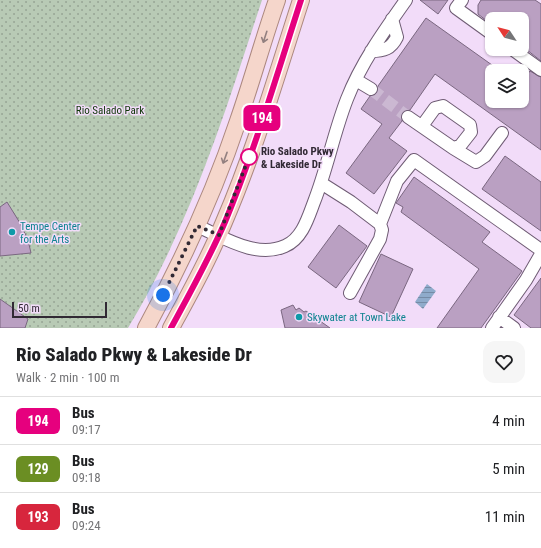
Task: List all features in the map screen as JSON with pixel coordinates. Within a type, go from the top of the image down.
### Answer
[{"type":"main road","points":[[146,328],[197,226],[238,121],[277,0]]},
{"type":"main road","points":[[171,328],[219,235],[248,159],[301,0]]},
{"type":"street","points":[[197,226],[244,246],[261,250],[275,250],[293,242],[306,222],[321,183],[347,99],[371,51],[406,0]]},
{"type":"street","points":[[462,0],[456,8],[485,29]]},
{"type":"street","points":[[522,56],[541,70]]},
{"type":"street","points":[[356,80],[371,89]]},
{"type":"street","points":[[422,126],[435,108],[443,106],[470,125],[471,132],[460,146],[453,148]]},
{"type":"street","points":[[408,117],[467,158],[476,162],[485,156],[502,133]]},
{"type":"street","points":[[380,224],[397,181],[414,160],[541,250]]},
{"type":"street","points":[[321,183],[351,202],[380,224],[382,230],[380,239],[350,293]]},
{"type":"street","points":[[492,328],[526,280],[541,254]]},
{"type":"street","points":[[499,317],[514,328]]},
{"type":"green space","name":"Rio Salado Park","points":[[0,0],[262,0],[220,127],[188,209],[170,250],[128,328],[0,328]]},
{"type":"water","points":[[427,284],[436,291],[423,309],[415,302]]},
{"type":"building","points":[[420,0],[448,0],[438,14]]},
{"type":"building","points":[[481,0],[535,0],[541,4],[541,61],[529,52],[529,12],[485,12],[485,20],[478,14],[478,5]]},
{"type":"building","points":[[426,18],[491,64],[485,64],[485,108],[529,108],[529,72],[530,71],[541,77],[541,150],[435,74],[410,110],[402,113],[402,121],[389,138],[407,151],[374,194],[346,173],[382,124],[361,109],[370,96],[377,93],[378,86]]},
{"type":"building","points":[[505,156],[541,182],[541,231],[482,189]]},
{"type":"building","points":[[414,177],[490,232],[482,242],[522,271],[481,328],[437,328],[479,269],[401,212],[403,207],[396,203]]},
{"type":"building","name":"Tempe Center for the Arts","points":[[7,202],[20,223],[28,240],[31,253],[0,256],[0,207]]},
{"type":"building","points":[[339,225],[367,246],[336,288],[308,267]]},
{"type":"building","points":[[381,254],[413,269],[391,317],[359,302]]},
{"type":"building","points":[[541,278],[541,328],[531,328],[514,315]]},
{"type":"building","points":[[0,299],[28,319],[25,328],[0,328]]},
{"type":"building","name":"Skywater at Town Lake","points":[[293,305],[296,310],[299,308],[304,312],[306,311],[330,328],[285,328],[281,310]]},
{"type":"tunnel","points":[[371,89],[408,117]]},
{"type":"bus line","name":"194","points":[[171,328],[206,263],[225,221],[274,85],[301,0]]},
{"type":"place","name":"Rio Salado Pkwy & Lakeside Dr","points":[[249,157]]},
{"type":"place","name":"Tempe Center for the Arts","points":[[12,232]]},
{"type":"place","name":"Skywater at Town Lake","points":[[299,317]]},
{"type":"route","points":[[163,295],[197,226],[219,235],[249,157]]}]
